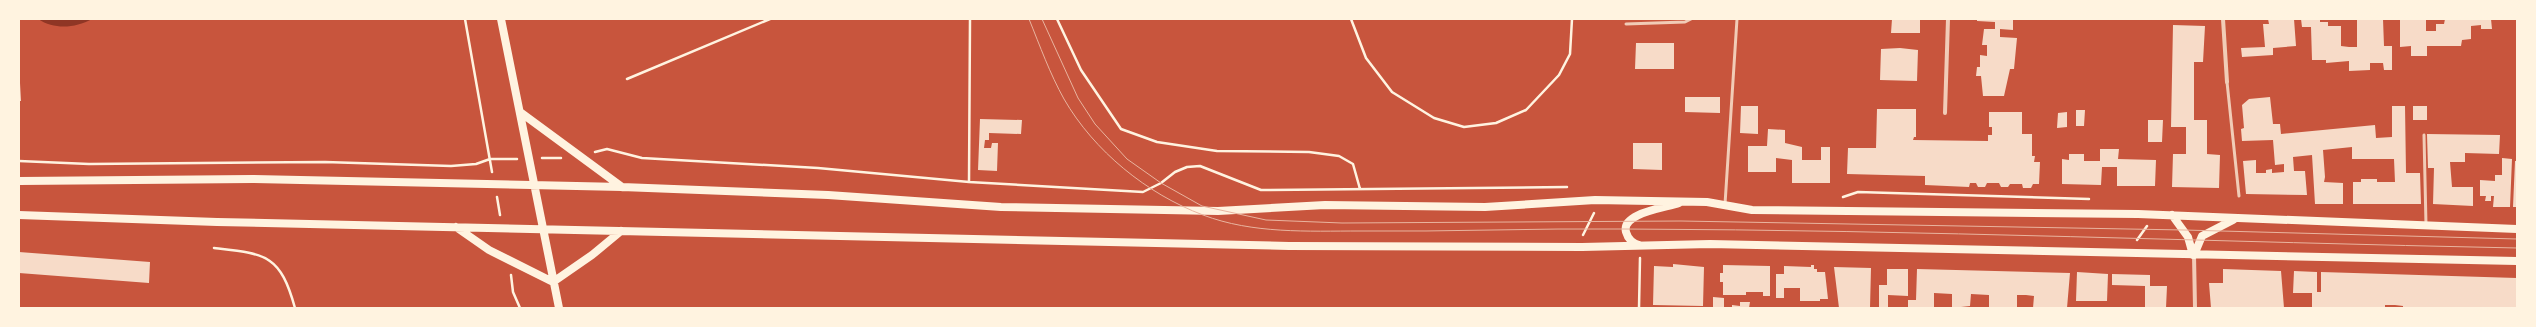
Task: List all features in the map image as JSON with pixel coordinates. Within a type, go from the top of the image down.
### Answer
[{"type":"main road","points":[[501,19],[559,308]]},
{"type":"main road","points":[[520,112],[581,155],[622,187]]},
{"type":"main road","points":[[19,181],[252,179],[622,187],[828,195],[1001,206],[1218,211],[1325,205],[1485,207],[1584,201],[1686,201],[1707,202],[1752,210],[2138,214],[2517,229]]},
{"type":"main road","points":[[1640,250],[1627,235],[1625,229],[1628,220],[1637,214],[1686,201]]},
{"type":"main road","points":[[19,215],[456,227],[1289,246],[1640,250],[1686,243],[1907,246],[2194,255],[2517,261]]},
{"type":"main road","points":[[2172,215],[2188,236],[2194,255]]},
{"type":"main road","points":[[2194,255],[2202,236],[2221,224],[2238,219]]},
{"type":"main road","points":[[456,227],[476,242],[508,261],[553,282]]},
{"type":"main road","points":[[553,282],[592,255],[622,231]]},
{"type":"street","points":[[1945,113],[1948,19]]},
{"type":"street","points":[[2223,19],[2227,82]]},
{"type":"street","points":[[2194,255],[2195,308]]},
{"type":"lane","points":[[1626,24],[1685,22],[1691,19]]},
{"type":"lane","points":[[1725,206],[1737,19]]},
{"type":"lane","points":[[2227,82],[2239,196]]},
{"type":"lane","points":[[2424,135],[2426,225]]},
{"type":"path","points":[[465,19],[503,228]]},
{"type":"path","points":[[627,79],[770,19]]},
{"type":"path","points":[[969,182],[970,19]]},
{"type":"path","points":[[1057,19],[1081,70],[1121,129],[1157,142],[1216,151],[1309,152],[1339,156],[1353,164],[1363,206]]},
{"type":"path","points":[[1351,19],[1366,58],[1392,92],[1434,118],[1464,126],[1496,123],[1526,110],[1559,75],[1570,54],[1572,19]]},
{"type":"path","points":[[19,161],[89,164],[325,162],[451,166],[476,164],[490,159],[566,158],[607,149],[642,158],[818,168],[969,182],[1143,192],[1161,183],[1174,172],[1187,166],[1200,166],[1261,190],[1568,187]]},
{"type":"path","points":[[1584,201],[1585,213],[1596,213],[1582,236],[1588,235]]},
{"type":"path","points":[[2138,214],[2136,220],[2152,220],[2135,243],[2141,244]]},
{"type":"path","points":[[214,248],[254,252],[276,264],[288,283],[295,308]]},
{"type":"path","points":[[1639,308],[1640,250]]},
{"type":"path","points":[[508,261],[513,292],[520,308]]},
{"type":"shaded area","points":[[38,19],[92,19],[72,26],[58,26],[45,23]]},
{"type":"building","points":[[1892,19],[1920,19],[1920,33],[1891,33]]},
{"type":"building","points":[[1977,19],[2013,19],[2013,30],[2000,29],[2000,37],[2017,38],[2014,69],[2010,69],[2004,96],[1983,96],[1981,76],[1976,76],[1977,67],[1980,67],[1980,55],[1987,56],[1987,45],[1982,45],[1984,29],[1995,29],[1995,22],[1977,21]]},
{"type":"building","points":[[2268,19],[2294,19],[2296,46],[2273,48],[2273,55],[2242,57],[2241,48],[2265,47],[2263,24],[2269,24]]},
{"type":"building","points":[[2301,19],[2320,19],[2320,22],[2328,22],[2328,26],[2341,26],[2341,46],[2357,47],[2357,19],[2383,19],[2384,46],[2392,46],[2392,70],[2384,70],[2383,63],[2370,63],[2370,70],[2349,71],[2349,61],[2326,63],[2326,60],[2312,60],[2311,27],[2302,27]]},
{"type":"building","points":[[2400,19],[2426,19],[2426,31],[2436,31],[2436,24],[2444,24],[2445,19],[2491,19],[2492,29],[2481,29],[2481,25],[2471,26],[2471,39],[2462,40],[2461,46],[2427,46],[2427,56],[2411,56],[2411,46],[2400,47]]},
{"type":"building","points":[[2173,25],[2205,26],[2203,62],[2194,62],[2194,120],[2207,120],[2207,154],[2220,155],[2219,188],[2172,187],[2173,154],[2186,154],[2186,127],[2171,127]]},
{"type":"building","points":[[1636,43],[1674,43],[1674,69],[1635,69]]},
{"type":"building","points":[[1900,48],[1918,50],[1917,81],[1880,80],[1881,49]]},
{"type":"building","points":[[20,83],[21,101],[19,101]]},
{"type":"building","points":[[1685,97],[1720,97],[1720,113],[1685,112]]},
{"type":"building","points":[[2270,97],[2273,124],[2280,124],[2281,134],[2375,125],[2376,138],[2392,137],[2392,106],[2405,106],[2406,173],[2420,173],[2421,204],[2353,204],[2353,182],[2361,182],[2361,179],[2377,179],[2377,182],[2395,182],[2394,159],[2352,159],[2352,147],[2323,150],[2324,182],[2343,183],[2343,204],[2315,204],[2312,155],[2293,157],[2294,171],[2305,171],[2307,195],[2246,194],[2243,161],[2256,160],[2256,173],[2266,173],[2266,170],[2272,169],[2272,173],[2284,172],[2284,164],[2275,165],[2273,140],[2242,141],[2241,129],[2244,128],[2242,105],[2249,99]]},
{"type":"building","points":[[1741,106],[1758,106],[1758,134],[1740,133]]},
{"type":"building","points":[[2413,106],[2427,106],[2427,120],[2413,120]]},
{"type":"building","points":[[1877,109],[1916,109],[1916,137],[1914,137],[1913,140],[1988,141],[1988,135],[1992,135],[1992,127],[1989,127],[1989,112],[2022,112],[2022,134],[2032,134],[2032,156],[2035,156],[2034,162],[2040,162],[2039,184],[2033,184],[2031,188],[2023,188],[2022,184],[2010,184],[2008,187],[2001,187],[1999,183],[1987,183],[1985,187],[1978,187],[1976,183],[1970,183],[1969,187],[1925,185],[1925,176],[1847,174],[1848,148],[1876,148]]},
{"type":"building","points":[[2076,110],[2085,110],[2084,126],[2076,126]]},
{"type":"building","points":[[2067,112],[2067,127],[2057,128],[2058,113]]},
{"type":"building","points":[[980,119],[1022,120],[1021,134],[989,133],[989,140],[985,140],[984,148],[991,148],[992,143],[998,143],[997,171],[978,170]]},
{"type":"building","points":[[2148,120],[2163,120],[2162,142],[2148,142]]},
{"type":"building","points":[[1768,129],[1785,130],[1785,143],[1802,147],[1802,160],[1821,160],[1821,147],[1830,147],[1830,183],[1792,183],[1792,160],[1776,158],[1776,172],[1748,172],[1748,146],[1767,146]]},
{"type":"building","points":[[2427,134],[2500,135],[2499,154],[2465,153],[2465,162],[2450,162],[2452,187],[2473,187],[2473,206],[2433,204],[2434,168],[2428,168]]},
{"type":"building","points":[[1633,143],[1662,143],[1662,170],[1633,169]]},
{"type":"building","points":[[2100,149],[2119,149],[2118,159],[2156,160],[2155,186],[2117,186],[2117,167],[2102,167],[2101,185],[2062,184],[2062,159],[2069,160],[2069,154],[2084,154],[2084,161],[2100,161]]},
{"type":"building","points":[[2502,158],[2512,159],[2510,207],[2493,207],[2494,196],[2491,196],[2491,201],[2485,201],[2486,196],[2480,196],[2480,180],[2495,181],[2495,175],[2502,175]]},
{"type":"building","points":[[2515,161],[2517,161],[2517,207],[2513,207]]},
{"type":"building","points":[[19,252],[150,262],[149,283],[19,273]]},
{"type":"building","points":[[1673,264],[1704,267],[1703,306],[1653,305],[1654,266],[1673,267]]},
{"type":"building","points":[[1723,265],[1770,266],[1770,296],[1763,296],[1763,292],[1746,292],[1746,295],[1723,295],[1723,282],[1720,282],[1720,273],[1723,273]]},
{"type":"building","points":[[1811,265],[1814,265],[1814,269],[1817,269],[1817,272],[1825,272],[1828,299],[1820,299],[1820,301],[1800,301],[1800,288],[1784,288],[1784,298],[1776,298],[1776,274],[1784,274],[1784,266],[1811,267]]},
{"type":"building","points":[[1834,267],[1871,268],[1870,308],[1839,308]]},
{"type":"building","points":[[1887,269],[1908,269],[1908,296],[1888,295],[1888,307],[1879,307],[1879,285],[1887,285]]},
{"type":"building","points":[[1917,269],[2070,273],[2067,308],[2033,308],[2034,296],[2017,295],[2017,308],[1989,308],[1989,295],[1971,294],[1970,306],[1952,308],[1952,294],[1934,293],[1934,308],[1908,308],[1908,300],[1916,300]]},
{"type":"building","points":[[2223,269],[2281,271],[2284,308],[2211,308],[2209,283],[2223,283]]},
{"type":"building","points":[[2294,271],[2317,272],[2317,292],[2321,292],[2321,272],[2517,278],[2517,308],[2403,308],[2403,306],[2385,305],[2385,308],[2312,308],[2312,293],[2293,293]]},
{"type":"building","points":[[2077,272],[2108,274],[2107,301],[2076,301]]},
{"type":"building","points":[[2112,274],[2150,275],[2150,286],[2167,286],[2166,308],[2145,308],[2145,286],[2112,285]]},
{"type":"building","points":[[1713,297],[1724,298],[1724,308],[1713,308]]},
{"type":"building","points":[[1740,302],[1750,302],[1749,308],[1732,308],[1732,305],[1740,306]]},
{"type":"tram line","points":[[1029,19],[1050,70],[1064,99],[1076,118],[1106,153],[1142,183],[1182,206],[1203,215],[1241,226],[1281,230],[1321,231],[1591,229],[1735,230],[2517,248]]},
{"type":"tram line","points":[[1042,19],[1078,98],[1095,124],[1127,159],[1161,183],[1202,206],[1266,220],[1342,223],[1681,221],[2184,230],[2517,239]]}]
